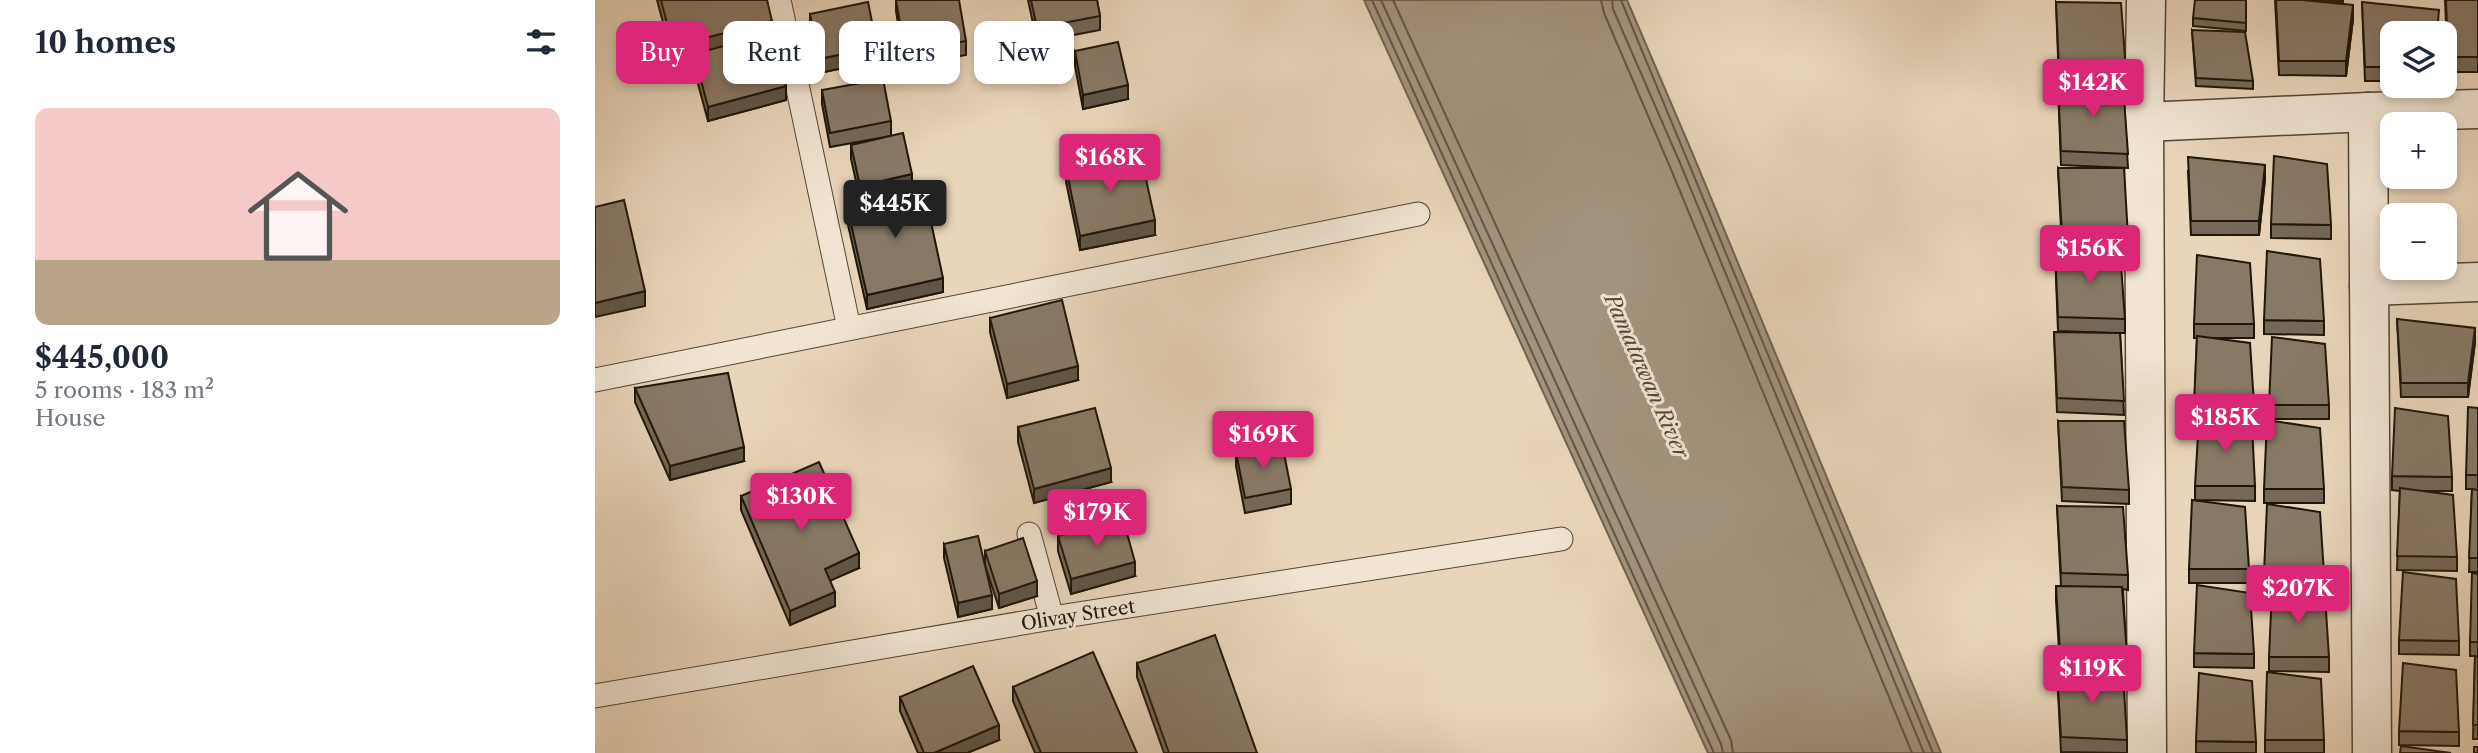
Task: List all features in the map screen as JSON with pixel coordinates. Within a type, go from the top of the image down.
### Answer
[{"type":"street","points":[[2146,0],[2144,122],[2147,753]]},
{"type":"street","points":[[2144,122],[2478,109]]},
{"type":"street","points":[[2368,112],[2372,753]]},
{"type":"street","points":[[2369,286],[2478,282]]},
{"type":"lane","points":[[779,0],[849,328]]},
{"type":"lane","points":[[595,380],[1418,214]]},
{"type":"lane","points":[[1029,534],[1052,618]]},
{"type":"lane","name":"Olivay Street","points":[[595,696],[1052,618],[1561,539]]},
{"type":"water","name":"Pamatawan River","points":[[1364,0],[1627,0],[1941,753],[1708,753]]},
{"type":"building","points":[[661,0],[767,0],[772,21],[723,21],[723,33],[709,37],[709,21],[666,21]]},
{"type":"building","points":[[896,0],[959,0],[966,41],[960,42],[960,21],[900,21]]},
{"type":"building","points":[[1031,0],[1097,0],[1100,16],[1074,21],[1036,21]]},
{"type":"building","points":[[2195,0],[2246,0],[2246,23],[2193,18]]},
{"type":"building","points":[[2276,0],[2353,5],[2346,61],[2279,61]]},
{"type":"building","points":[[2446,0],[2478,0],[2478,57],[2457,57],[2457,21],[2447,21]]},
{"type":"building","points":[[868,2],[872,21],[839,21],[839,55],[825,58],[825,21],[811,21],[810,14]]},
{"type":"building","points":[[2056,2],[2121,3],[2126,71],[2059,68]]},
{"type":"building","points":[[2362,2],[2439,10],[2438,21],[2380,21],[2380,67],[2365,67]]},
{"type":"building","points":[[2192,30],[2245,32],[2253,81],[2196,78]]},
{"type":"building","points":[[1118,42],[1128,85],[1083,95],[1075,51]]},
{"type":"building","points":[[723,46],[723,84],[786,86],[708,107],[702,84],[709,84],[709,50]]},
{"type":"building","points":[[855,84],[884,84],[891,121],[830,133],[822,90]]},
{"type":"building","points":[[2058,85],[2123,85],[2128,154],[2061,151]]},
{"type":"building","points":[[903,133],[912,174],[860,186],[851,145]]},
{"type":"building","points":[[1140,152],[1155,220],[1080,236],[1066,168]]},
{"type":"building","points":[[2274,156],[2327,164],[2331,225],[2271,224]]},
{"type":"building","points":[[2188,157],[2265,165],[2259,221],[2191,221]]},
{"type":"building","points":[[2058,168],[2124,168],[2128,237],[2062,234]]},
{"type":"building","points":[[923,185],[943,278],[867,295],[846,202]]},
{"type":"building","points":[[624,200],[645,291],[595,303],[595,207]]},
{"type":"building","points":[[2055,251],[2120,252],[2125,319],[2058,317]]},
{"type":"building","points":[[2267,251],[2320,259],[2324,321],[2264,320]]},
{"type":"building","points":[[2197,255],[2250,263],[2254,324],[2194,324]]},
{"type":"building","points":[[1062,300],[1078,366],[1007,384],[990,318]]},
{"type":"building","points":[[2397,319],[2475,328],[2468,383],[2401,383]]},
{"type":"building","points":[[2054,332],[2120,333],[2124,401],[2057,398]]},
{"type":"building","points":[[2197,336],[2250,343],[2254,404],[2194,403]]},
{"type":"building","points":[[2272,337],[2325,344],[2329,405],[2269,405]]},
{"type":"building","points":[[728,373],[744,447],[670,466],[635,388]]},
{"type":"building","points":[[2468,407],[2478,408],[2478,475],[2466,475]]},
{"type":"building","points":[[1095,408],[1111,468],[1034,489],[1018,427]]},
{"type":"building","points":[[2395,408],[2448,416],[2452,477],[2392,476]]},
{"type":"building","points":[[2199,418],[2252,425],[2255,486],[2195,486]]},
{"type":"building","points":[[2267,420],[2320,428],[2324,489],[2264,489]]},
{"type":"building","points":[[2058,421],[2124,421],[2129,490],[2062,487]]},
{"type":"building","points":[[1282,443],[1291,489],[1245,498],[1236,452]]},
{"type":"building","points":[[819,462],[859,553],[825,569],[835,592],[790,611],[741,496]]},
{"type":"building","points":[[2400,488],[2453,495],[2457,557],[2397,556]]},
{"type":"building","points":[[2472,489],[2478,490],[2478,558],[2469,558]]},
{"type":"building","points":[[2192,500],[2245,507],[2249,569],[2189,569]]},
{"type":"building","points":[[2267,504],[2320,512],[2324,574],[2264,573]]},
{"type":"building","points":[[2057,506],[2123,507],[2128,575],[2061,573]]},
{"type":"building","points":[[1123,519],[1135,562],[1071,579],[1058,536]]},
{"type":"building","points":[[978,536],[992,595],[958,603],[944,544]]},
{"type":"building","points":[[1023,538],[1037,581],[999,594],[985,551]]},
{"type":"building","points":[[2403,572],[2456,579],[2459,641],[2399,640]]},
{"type":"building","points":[[2472,573],[2478,574],[2478,642],[2470,642]]},
{"type":"building","points":[[2197,585],[2250,593],[2254,654],[2194,653]]},
{"type":"building","points":[[2056,586],[2122,587],[2127,655],[2060,652]]},
{"type":"building","points":[[2272,589],[2325,596],[2329,657],[2269,657]]},
{"type":"building","points":[[1215,635],[1257,753],[1169,753],[1137,663]]},
{"type":"building","points":[[1093,652],[1137,753],[1041,753],[1013,687]]},
{"type":"building","points":[[2475,656],[2478,657],[2478,725],[2473,725]]},
{"type":"building","points":[[2403,663],[2456,670],[2459,732],[2399,731]]},
{"type":"building","points":[[973,666],[999,725],[934,753],[924,753],[900,697]]},
{"type":"building","points":[[2057,671],[2123,672],[2127,740],[2061,737]]},
{"type":"building","points":[[2267,672],[2321,679],[2324,740],[2265,740]]},
{"type":"building","points":[[2199,673],[2252,681],[2256,742],[2196,741]]},
{"type":"building","points":[[2401,746],[2451,753],[2400,753]]}]
